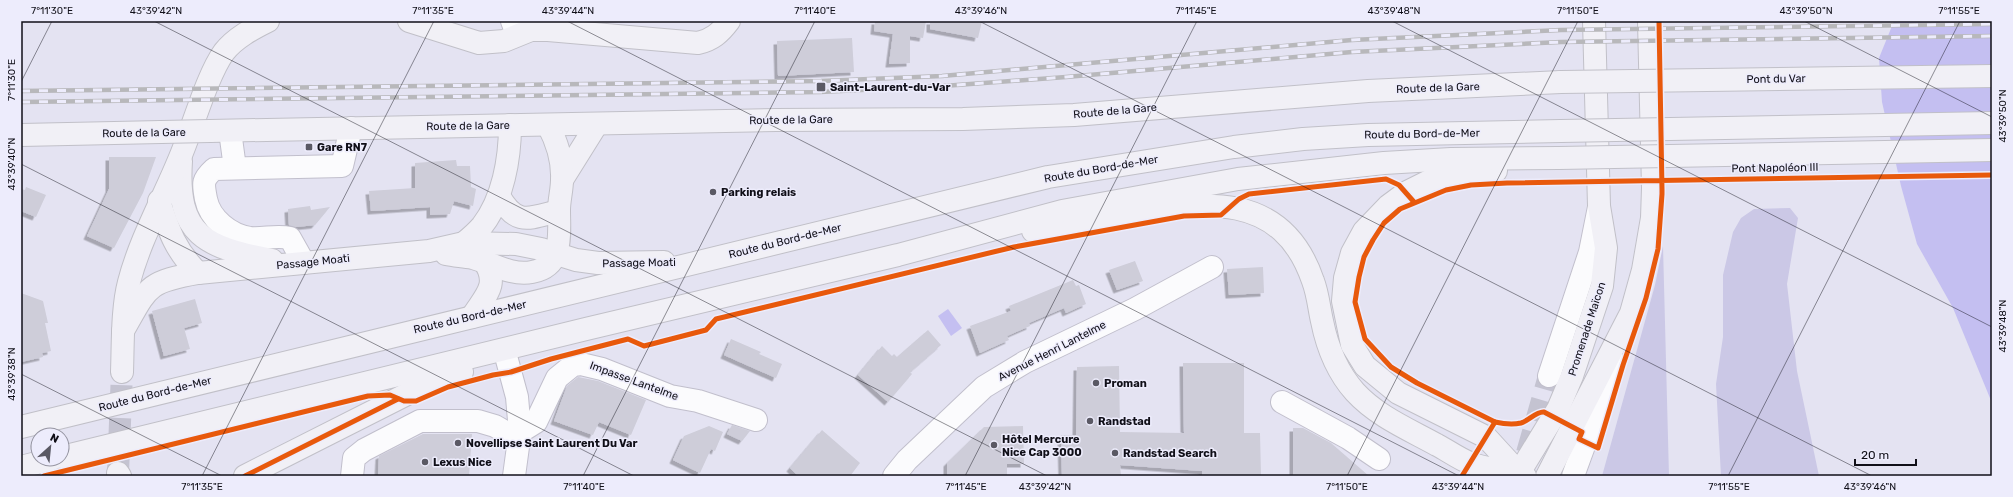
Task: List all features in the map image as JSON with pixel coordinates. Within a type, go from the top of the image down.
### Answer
[{"type":"main road","points":[[122,372],[123,331],[129,282],[159,201],[182,152],[211,79],[224,53],[232,44],[248,32],[268,21]]},
{"type":"main road","points":[[409,21],[479,43],[504,41],[514,28],[698,43],[707,41],[716,36],[728,21]]},
{"type":"main road","name":"Promenade Maïcon","points":[[1521,475],[1558,409],[1572,376],[1602,286],[1606,248],[1599,206],[1594,21]]},
{"type":"main road","points":[[1546,476],[1631,313],[1639,287],[1648,247],[1652,218],[1649,21]]},
{"type":"main road","name":"Pont du Var","points":[[1561,82],[1992,76]]},
{"type":"main road","name":"Route de la Gare","points":[[21,135],[548,124],[963,119],[1074,115],[1368,90],[1561,82]]},
{"type":"main road","name":"Route du Bord-de-Mer","points":[[21,427],[1048,177],[1234,147],[1303,139],[1368,135],[1992,123]]},
{"type":"main road","name":"Passage Moati","points":[[429,251],[484,261],[505,270],[526,273],[545,267],[556,253],[561,239],[559,211],[562,180],[558,145],[548,124]]},
{"type":"main road","name":"Passage Moati","points":[[562,180],[597,124]]},
{"type":"main road","points":[[464,243],[484,224],[492,212],[499,196],[510,144],[510,125]]},
{"type":"main road","name":"Pont Napoléon III","points":[[1549,159],[1992,150]]},
{"type":"main road","points":[[182,152],[180,181],[181,197],[187,220],[197,231],[222,248],[246,255],[298,263]]},
{"type":"main road","points":[[70,454],[898,255],[1062,210],[1238,179],[1384,163],[1451,158],[1549,159]]},
{"type":"main road","points":[[1521,475],[1486,437],[1398,393],[1365,366],[1352,345],[1346,323],[1344,278],[1352,253],[1364,231],[1382,211],[1407,192],[1431,180],[1463,174],[1497,171],[1549,159]]},
{"type":"main road","points":[[499,196],[506,208],[515,216],[522,218],[559,211]]},
{"type":"main road","points":[[159,201],[174,244],[180,254],[198,273]]},
{"type":"main road","points":[[898,255],[1165,208],[1215,205],[1247,210],[1275,226],[1300,254],[1314,282],[1322,323],[1336,363],[1344,378],[1369,407],[1470,463],[1521,475]]},
{"type":"main road","name":"Passage Moati","points":[[123,331],[142,296],[153,285],[170,278],[198,273],[429,251],[464,243],[516,244],[556,253],[576,260],[598,263],[699,262]]},
{"type":"main road","points":[[472,317],[492,280],[491,272],[484,261]]},
{"type":"main road","points":[[245,476],[423,386],[447,376],[552,346],[586,329]]},
{"type":"street","points":[[298,263],[290,238],[283,236],[258,238],[242,236],[221,224],[211,214],[206,202],[204,186],[205,178],[214,169],[342,166],[351,128]]},
{"type":"street","points":[[220,131],[235,168]]},
{"type":"street","points":[[1549,376],[1590,252],[1599,206]]},
{"type":"street","name":"Avenue Henri Lantelme","points":[[894,476],[907,460],[984,387],[1025,362],[1135,309],[1212,267]]},
{"type":"street","points":[[1573,476],[1606,383],[1618,339]]},
{"type":"street","points":[[507,360],[517,397],[520,436],[514,476]]},
{"type":"street","name":"Impasse Lantelme","points":[[520,436],[536,422],[557,378],[573,365],[581,364],[602,369],[670,396],[698,401],[756,420]]},
{"type":"street","points":[[1282,402],[1348,438],[1379,459]]},
{"type":"street","points":[[352,476],[354,458],[364,450],[420,421],[478,421],[520,436]]},
{"type":"shaded area","points":[[1894,21],[1992,21],[1992,403],[1953,308],[1917,244],[1901,186],[1882,102],[1879,58]]},
{"type":"shaded area","points":[[1790,208],[1798,218],[1787,284],[1797,371],[1819,476],[1721,476],[1716,384],[1723,337],[1723,275],[1733,232],[1741,218],[1754,209]]},
{"type":"shaded area","points":[[1663,246],[1669,476],[1602,476],[1655,285]]},
{"type":"shaded area","points":[[948,309],[962,328],[951,336],[938,316]]},
{"type":"building","points":[[875,21],[926,21],[923,38],[910,36],[910,63],[889,64],[893,34],[874,31]]},
{"type":"building","points":[[930,21],[982,21],[978,38],[930,29]]},
{"type":"building","points":[[852,38],[854,72],[778,76],[777,41]]},
{"type":"building","points":[[109,157],[156,157],[143,193],[114,248],[87,236],[109,189]]},
{"type":"building","points":[[456,160],[457,166],[470,166],[471,187],[476,189],[473,206],[454,201],[450,214],[430,215],[430,207],[371,211],[369,191],[415,188],[415,163]]},
{"type":"building","points":[[26,187],[46,195],[36,217],[21,211],[21,189],[25,190]]},
{"type":"building","points":[[310,206],[311,210],[330,207],[315,225],[296,227],[289,225],[288,209]]},
{"type":"building","points":[[1135,261],[1143,281],[1117,290],[1109,270]]},
{"type":"building","points":[[1263,267],[1264,293],[1229,295],[1227,269]]},
{"type":"building","points":[[1073,280],[1076,286],[1079,285],[1086,304],[1066,313],[1064,308],[1029,323],[1030,326],[1007,336],[1009,340],[980,353],[970,326],[1011,311],[1009,306]]},
{"type":"building","points":[[21,293],[43,301],[48,323],[45,323],[51,351],[42,353],[43,357],[21,362]]},
{"type":"building","points":[[195,299],[202,323],[184,328],[190,349],[164,356],[152,311]]},
{"type":"building","points":[[928,330],[941,345],[910,372],[912,374],[888,402],[858,375],[882,346],[892,356],[894,354],[897,357]]},
{"type":"building","points":[[731,339],[761,352],[759,354],[782,364],[776,378],[724,355]]},
{"type":"building","points":[[1183,363],[1244,363],[1244,433],[1260,433],[1261,476],[1202,476],[1202,471],[1120,465],[1121,476],[1062,476],[1061,435],[1076,435],[1077,367],[1119,366],[1120,432],[1184,433]]},
{"type":"building","points":[[578,377],[598,381],[646,400],[631,435],[599,422],[593,435],[554,421],[567,386]]},
{"type":"building","points":[[732,425],[750,431],[742,441],[727,434]]},
{"type":"building","points":[[709,426],[723,432],[715,451],[711,449],[700,473],[673,460],[684,436]]},
{"type":"building","name":"Hôtel Mercure Nice Cap 3000","points":[[1023,426],[1024,464],[1007,464],[1007,476],[947,476],[947,463],[984,427]]},
{"type":"building","points":[[1293,428],[1303,428],[1331,443],[1369,476],[1293,476]]},
{"type":"building","points":[[822,430],[860,463],[850,476],[798,476],[790,468]]},
{"type":"building","name":"Lexus Nice","points":[[423,434],[472,434],[469,476],[378,476],[379,456]]},
{"type":"tunnel","points":[[118,473],[122,372]]},
{"type":"tunnel","points":[[1527,453],[1549,376]]},
{"type":"railway","points":[[21,91],[821,81],[942,76],[1352,40],[1561,30],[1992,24]]},
{"type":"railway","points":[[21,102],[820,92],[943,86],[1066,77],[1352,52],[1561,42],[1992,36]]},
{"type":"cycle path","points":[[1659,21],[1662,190],[1662,194],[1658,249],[1646,298],[1623,365],[1598,448],[1579,439],[1582,432],[1544,412],[1538,413],[1521,423],[1508,424],[1495,422],[1417,383],[1391,367],[1365,339],[1355,302],[1364,257],[1384,223],[1400,209],[1446,190],[1471,185],[1507,183],[1992,175]]},
{"type":"cycle path","points":[[44,476],[368,396],[390,395],[404,401],[416,401],[448,387],[493,375],[511,372],[551,359],[628,339],[644,346],[706,330],[716,319],[1014,247],[1184,216],[1221,215],[1239,199],[1249,194],[1386,179],[1399,185],[1414,202]]},
{"type":"cycle path","points":[[245,476],[398,399]]},
{"type":"cycle path","points":[[1462,476],[1495,422]]},
{"type":"place","name":"Saint-Laurent-du-Var","points":[[821,87]]},
{"type":"place","name":"Gare RN7","points":[[309,147]]},
{"type":"place","name":"Parking relais","points":[[713,192]]},
{"type":"place","name":"Proman","points":[[1096,383]]},
{"type":"place","name":"Randstad","points":[[1090,421]]},
{"type":"place","name":"Novellipse Saint Laurent Du Var","points":[[458,443]]},
{"type":"place","name":"Hôtel Mercure Nice Cap 3000","points":[[994,445]]},
{"type":"place","name":"Randstad Search","points":[[1115,453]]},
{"type":"place","name":"Lexus Nice","points":[[425,462]]}]
